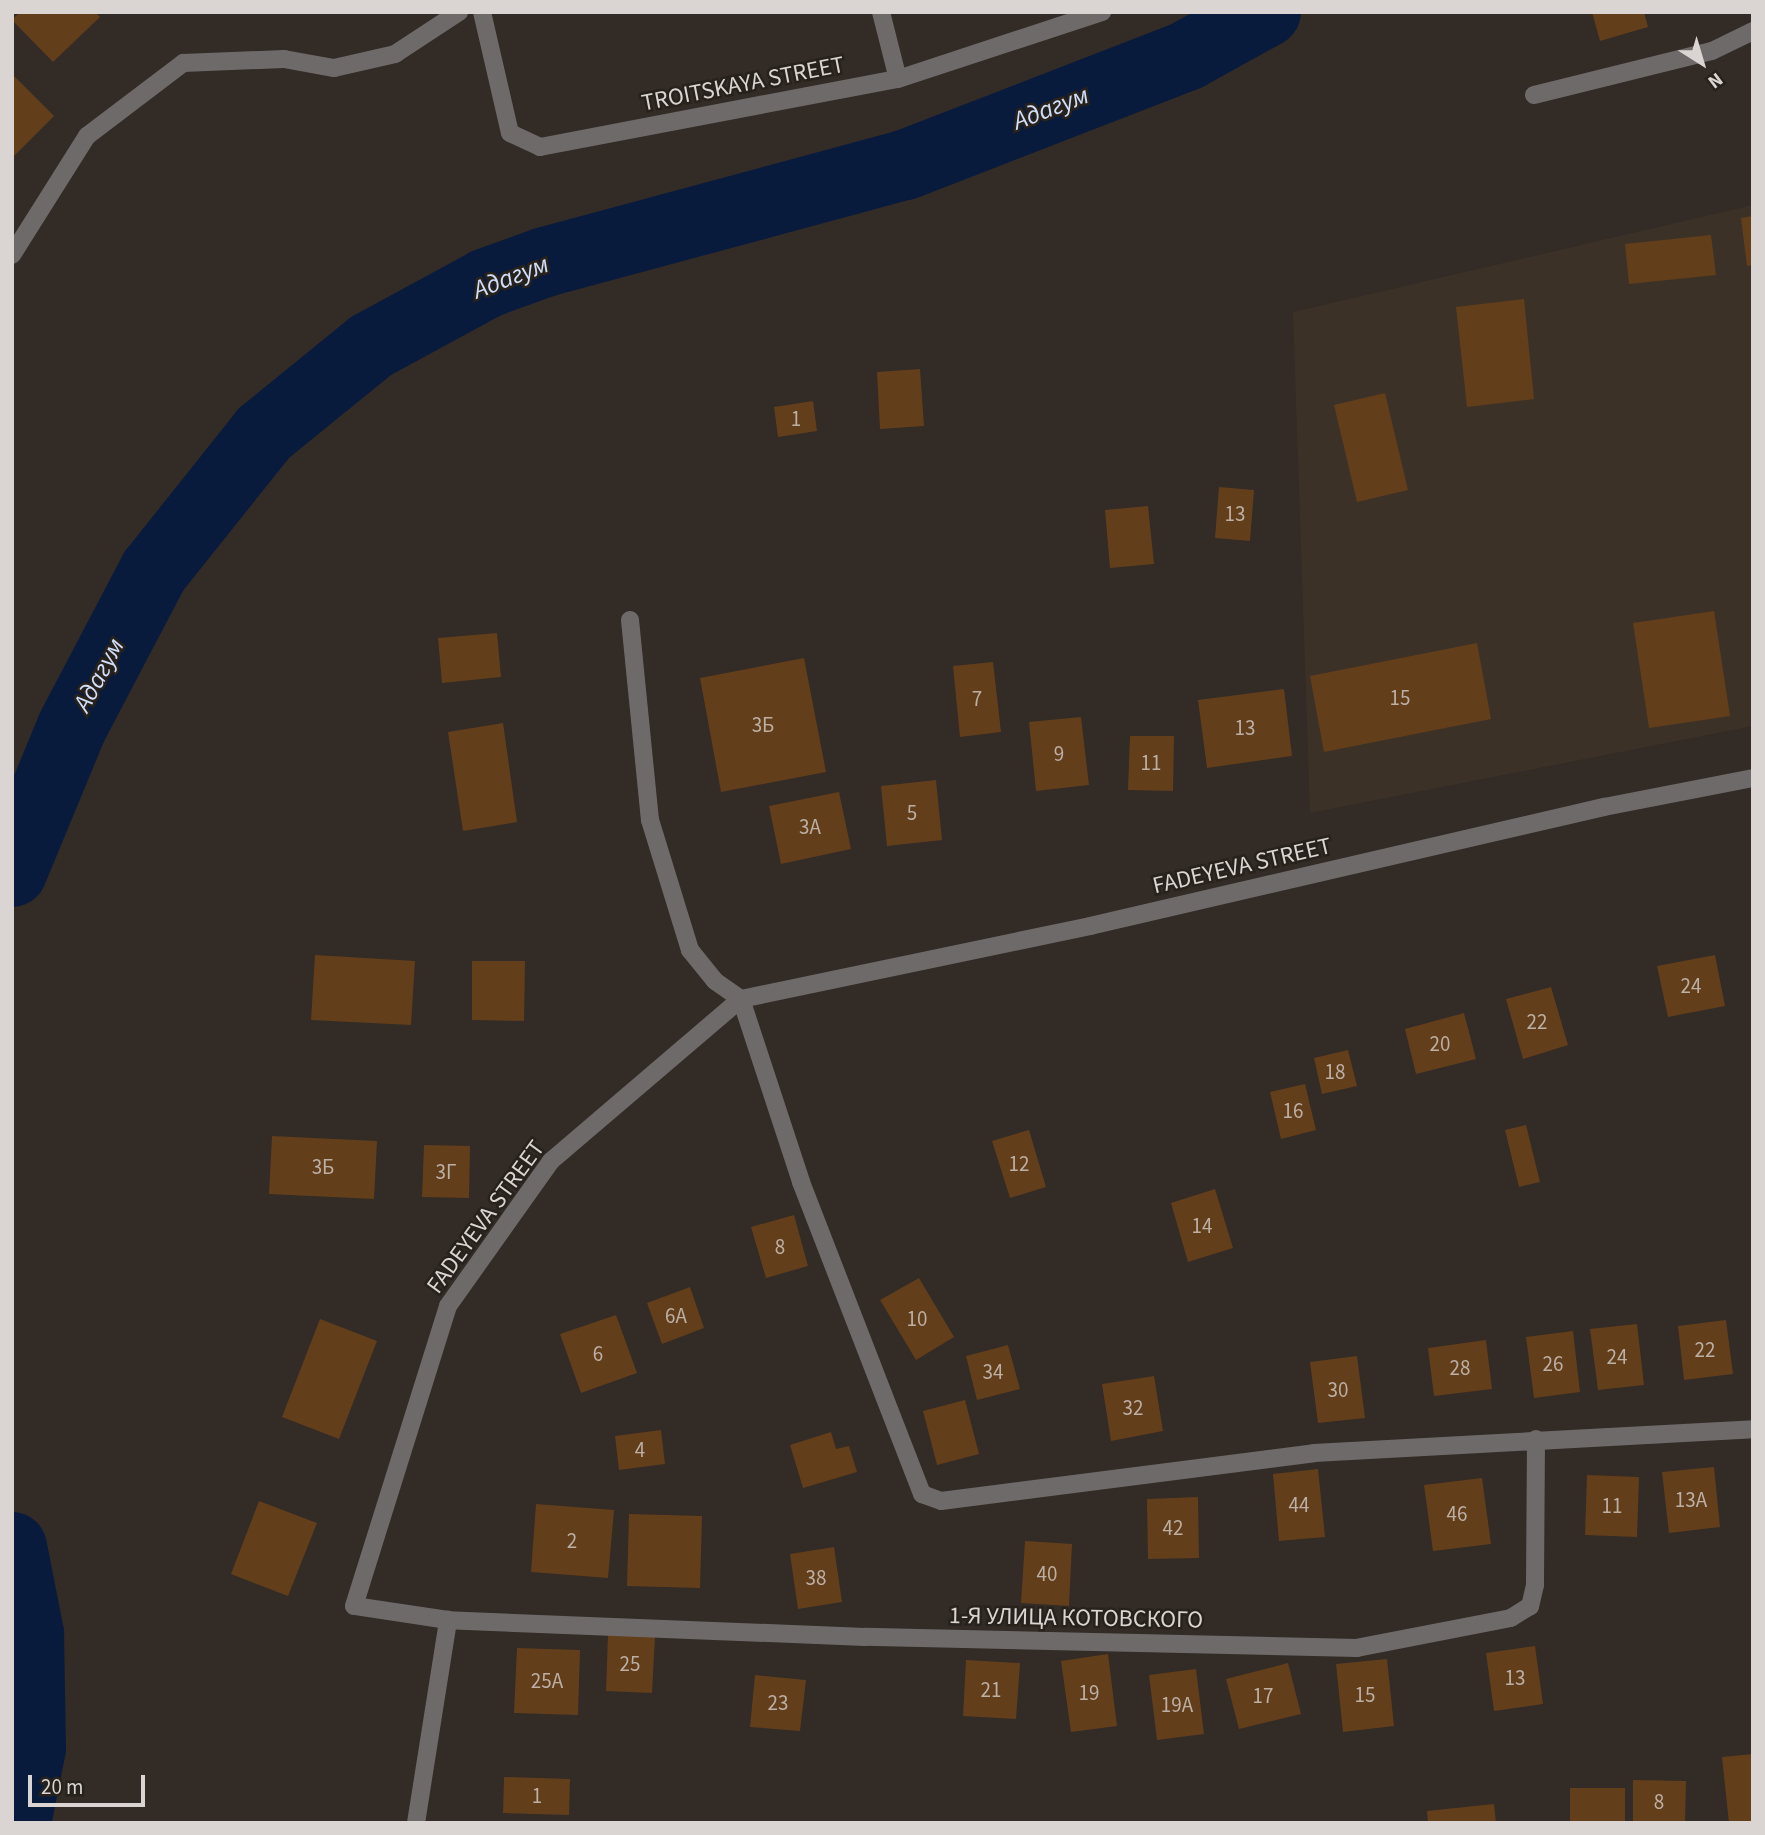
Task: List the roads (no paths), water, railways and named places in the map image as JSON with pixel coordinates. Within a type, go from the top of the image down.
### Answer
[{"type":"street","points":[[12,255],[87,136],[183,63],[284,58],[334,68],[395,54],[459,12]]},
{"type":"street","name":"TROITSKAYA STREET","points":[[482,12],[510,134],[540,147],[898,79],[1102,12]]},
{"type":"street","points":[[881,12],[898,79]]},
{"type":"street","points":[[1534,95],[1712,51],[1753,31]]},
{"type":"street","points":[[630,620],[650,820],[690,950],[715,981],[741,999],[800,1182],[913,1481],[922,1494],[941,1501],[1314,1453],[1753,1429]]},
{"type":"street","name":"FADEYEVA STREET","points":[[447,1620],[354,1606],[449,1306],[551,1161],[741,999],[1090,926],[1604,807],[1753,778]]},
{"type":"street","name":"1-Я УЛИЦА КОТОВСКОГО","points":[[447,1620],[865,1637],[1357,1648],[1511,1618],[1530,1606],[1535,1585],[1536,1439]]},
{"type":"street","points":[[416,1823],[447,1620]]},
{"type":"waterway","name":"Адагум","points":[[12,872],[72,727],[154,571],[264,433],[371,346],[487,283],[545,262],[905,165],[1188,55],[1266,12]]},
{"type":"waterway","name":"Адагум","points":[[12,1547],[29,1634],[31,1748],[16,1823]]}]
